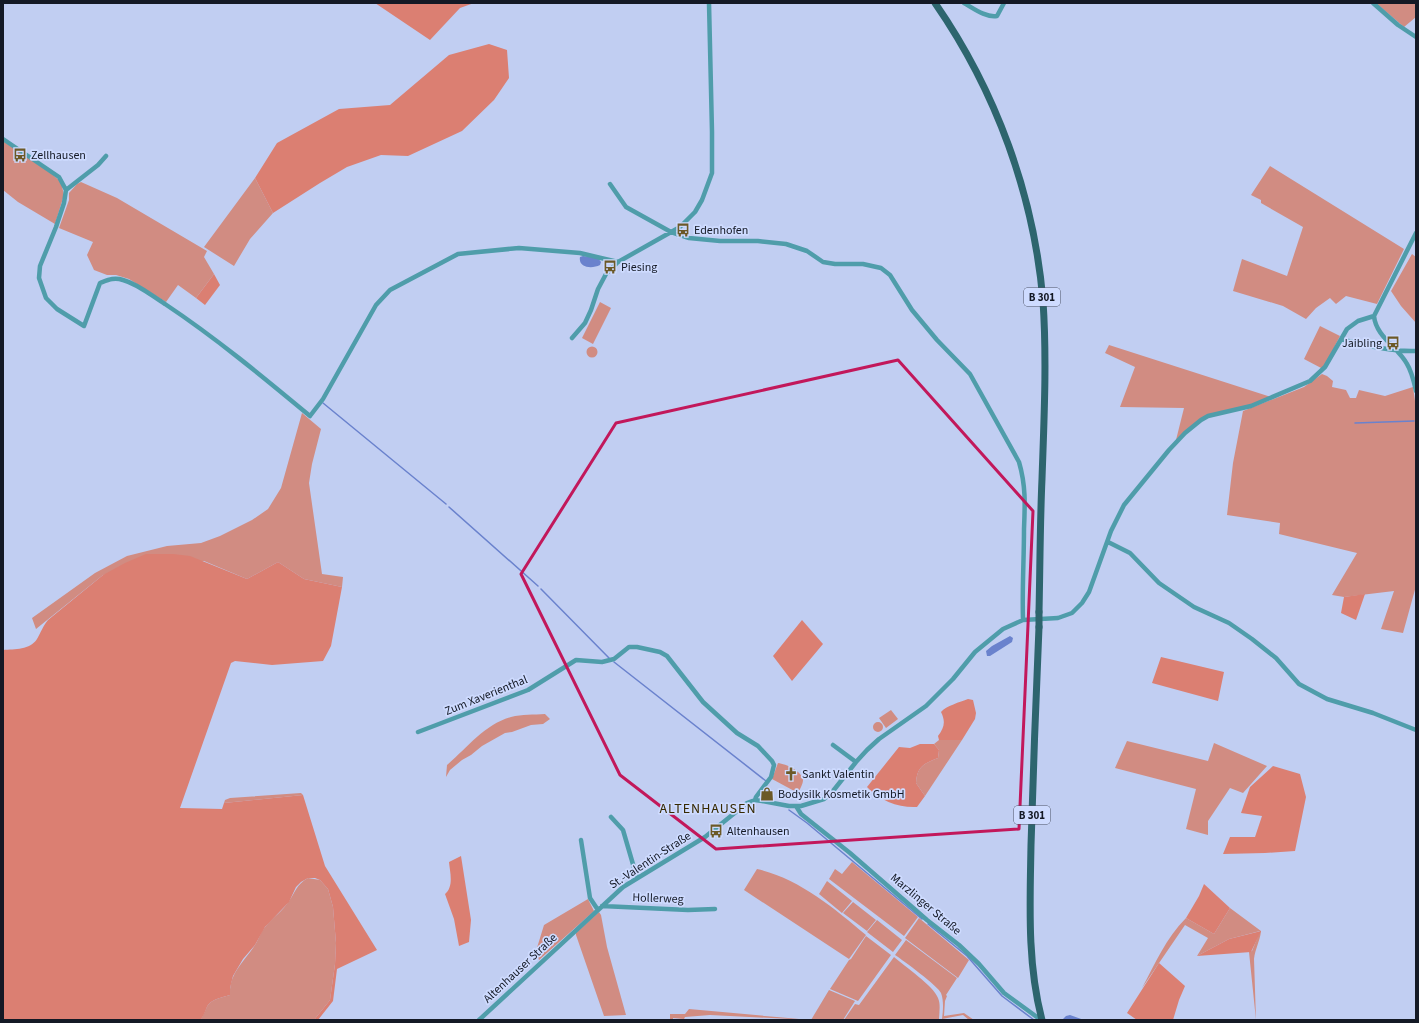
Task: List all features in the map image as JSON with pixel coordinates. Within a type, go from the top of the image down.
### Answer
[{"type":"main road","name":"B 301","points":[[935,3],[967,53],[988,93],[1003,130],[1016,167],[1025,201],[1039,273],[1044,325],[1045,388],[1030,938],[1033,973],[1041,1020]]},
{"type":"street","points":[[572,338],[585,322],[598,289],[606,274],[618,262],[680,227],[695,212],[702,200],[712,173],[709,3]]},
{"type":"street","points":[[964,3],[989,16],[994,17],[999,14],[1004,3]]},
{"type":"street","points":[[1373,3],[1398,25],[1416,37]]},
{"type":"street","points":[[3,140],[59,177],[66,190],[64,203],[56,227],[40,266],[39,278],[46,298],[57,309],[84,326],[100,283],[112,278],[123,280],[135,285],[175,311],[223,346],[310,416],[323,399],[376,305],[390,290],[458,254],[519,248],[580,253],[618,262]]},
{"type":"street","points":[[66,190],[98,165],[106,156]]},
{"type":"street","points":[[610,184],[626,207],[671,232],[689,238],[720,241],[758,241],[786,244],[807,251],[823,262],[835,264],[863,264],[880,268],[890,275],[912,310],[937,340],[970,374],[1019,462],[1024,478],[1025,508],[1022,594],[1023,620]]},
{"type":"street","points":[[1416,233],[1374,316],[1378,330],[1405,361],[1414,381],[1416,391]]},
{"type":"street","points":[[755,800],[796,806],[811,804],[829,796],[856,762],[879,739],[929,703],[981,647],[1002,628],[1023,620],[1058,618],[1072,613],[1082,603],[1089,592],[1117,518],[1124,505],[1169,450],[1192,426],[1210,416],[1251,406],[1306,383],[1314,378],[1325,367],[1345,331],[1354,324],[1368,317],[1374,316]]},
{"type":"street","points":[[1341,339],[1395,350],[1414,351]]},
{"type":"street","points":[[1405,361],[1414,351]]},
{"type":"street","points":[[1108,542],[1130,553],[1159,583],[1194,607],[1229,623],[1252,638],[1276,658],[1299,684],[1327,699],[1373,713],[1416,730]]},
{"type":"street","name":"Zum Xaverienthal","points":[[418,732],[528,690],[576,660],[602,662],[614,658],[629,648],[637,647],[660,652],[667,656],[703,702],[737,733],[758,746],[772,761],[774,765],[771,777],[755,800]]},
{"type":"street","points":[[833,745],[856,762]]},
{"type":"street","name":"St.-Valentin-Straße","points":[[576,930],[623,887],[705,837],[743,805],[755,800]]},
{"type":"street","name":"Marzlinger Straße","points":[[796,806],[801,814],[850,853],[927,920],[968,952],[1004,993],[1041,1020]]},
{"type":"street","points":[[611,817],[623,830],[637,878]]},
{"type":"street","points":[[581,840],[590,898],[600,908]]},
{"type":"street","name":"Hollerweg","points":[[600,908],[688,910],[715,909]]},
{"type":"street","name":"Altenhauser Straße","points":[[479,1020],[576,930]]},
{"type":"highlighted area","points":[[898,360],[1033,511],[1019,829],[716,849],[620,775],[521,574],[616,423]]},
{"type":"shaded area","points":[[375,3],[474,3],[460,8],[430,40]]},
{"type":"shaded area","points":[[1376,3],[1416,3],[1416,17],[1404,27]]},
{"type":"shaded area","points":[[489,44],[507,50],[509,78],[494,100],[462,131],[408,156],[381,155],[347,167],[273,213],[255,178],[277,143],[339,109],[390,105],[449,55]]},
{"type":"shaded area","points":[[3,141],[52,174],[61,182],[64,195],[55,224],[18,202],[3,190]]},
{"type":"shaded area","points":[[1270,166],[1404,249],[1377,304],[1346,296],[1336,304],[1330,298],[1316,308],[1306,319],[1283,306],[1233,291],[1242,259],[1287,276],[1303,227],[1261,203],[1261,200],[1251,195]]},
{"type":"shaded area","points":[[255,178],[273,213],[250,239],[234,266],[204,247]]},
{"type":"shaded area","points":[[81,182],[117,198],[207,251],[204,257],[214,274],[196,298],[178,285],[166,302],[129,279],[116,275],[107,275],[94,270],[87,255],[93,242],[59,228],[69,200],[69,193],[77,184]]},
{"type":"shaded area","points":[[1412,254],[1416,257],[1416,323],[1401,306],[1391,291]]},
{"type":"shaded area","points":[[214,274],[220,285],[205,305],[196,298]]},
{"type":"shaded area","points":[[600,302],[611,308],[593,344],[582,338]]},
{"type":"shaded area","points":[[1320,326],[1340,336],[1323,369],[1304,359]]},
{"type":"shaded area","points":[[1109,345],[1271,397],[1247,406],[1208,416],[1176,440],[1184,408],[1120,407],[1135,367],[1105,353]]},
{"type":"shaded area","points":[[592,346],[596,348],[598,352],[596,356],[592,358],[588,356],[586,352],[588,348]]},
{"type":"shaded area","points":[[1322,374],[1333,381],[1332,387],[1346,390],[1350,398],[1356,398],[1359,390],[1385,396],[1413,387],[1416,408],[1416,586],[1403,633],[1381,629],[1394,591],[1344,597],[1332,595],[1357,553],[1279,534],[1280,523],[1227,515],[1233,463],[1243,411],[1304,387]]},
{"type":"shaded area","points":[[302,413],[321,429],[309,483],[322,574],[343,577],[342,587],[304,579],[278,562],[247,579],[204,561],[103,575],[36,629],[32,618],[95,573],[127,556],[167,546],[201,543],[220,536],[252,520],[268,509],[281,488]]},
{"type":"shaded area","points":[[146,554],[173,554],[190,556],[247,579],[278,562],[304,579],[342,587],[331,646],[323,661],[272,665],[235,661],[231,663],[180,808],[222,809],[224,803],[303,795],[325,866],[377,950],[337,969],[333,1001],[318,1020],[314,1020],[330,1000],[335,964],[336,943],[333,907],[328,889],[320,880],[308,878],[296,887],[289,902],[265,927],[255,945],[243,959],[233,976],[230,995],[212,1001],[200,1020],[3,1020],[3,650],[22,648],[34,643],[48,620],[103,575]]},
{"type":"shaded area","points":[[1365,594],[1356,620],[1341,613],[1344,597]]},
{"type":"shaded area","points":[[802,620],[823,644],[792,681],[773,656]]},
{"type":"shaded area","points":[[1161,657],[1224,672],[1218,701],[1152,683]]},
{"type":"shaded area","points":[[968,699],[973,700],[976,713],[975,719],[962,740],[939,740],[938,736],[943,728],[944,722],[941,712],[950,706]]},
{"type":"shaded area","points":[[891,710],[898,719],[886,728],[879,718]]},
{"type":"shaded area","points":[[545,714],[550,719],[543,724],[531,725],[505,733],[482,746],[462,760],[450,770],[446,777],[447,765],[477,737],[493,725],[502,720],[515,716]]},
{"type":"shaded area","points":[[876,722],[880,722],[882,723],[882,731],[876,732],[873,729],[873,725]]},
{"type":"shaded area","points":[[939,740],[962,740],[925,796],[916,783],[918,773],[925,764],[938,758],[939,750],[934,744]]},
{"type":"shaded area","points":[[1127,741],[1208,761],[1214,743],[1267,766],[1243,793],[1230,788],[1208,821],[1208,835],[1186,829],[1196,789],[1115,768]]},
{"type":"shaded area","points":[[920,744],[934,744],[939,750],[938,758],[928,762],[919,770],[916,783],[925,796],[917,807],[890,803],[872,792],[867,787],[899,747],[910,748]]},
{"type":"shaded area","points":[[778,763],[793,768],[802,777],[803,780],[798,793],[772,779]]},
{"type":"shaded area","points":[[1273,766],[1300,774],[1306,797],[1295,851],[1223,854],[1230,837],[1255,837],[1262,816],[1241,813],[1250,787]]},
{"type":"shaded area","points":[[301,793],[303,795],[224,803],[225,800],[230,798]]},
{"type":"shaded area","points":[[461,856],[471,920],[469,942],[459,946],[454,919],[445,894],[450,887],[451,875],[449,862]]},
{"type":"shaded area","points":[[852,862],[918,917],[904,936],[829,879],[835,869],[842,874]]},
{"type":"shaded area","points":[[757,869],[787,879],[815,895],[866,935],[849,959],[744,890]]},
{"type":"shaded area","points":[[308,878],[320,880],[328,889],[333,907],[336,943],[335,964],[330,1000],[314,1020],[200,1020],[208,1005],[212,1001],[230,995],[232,980],[238,968],[255,945],[263,930],[287,905],[299,886]]},
{"type":"shaded area","points":[[827,881],[852,901],[842,913],[819,894]]},
{"type":"shaded area","points":[[1204,884],[1230,908],[1214,934],[1186,918]]},
{"type":"shaded area","points":[[588,899],[594,911],[539,960],[536,951],[544,925]]},
{"type":"shaded area","points":[[853,902],[876,920],[867,931],[843,913]]},
{"type":"shaded area","points":[[1230,908],[1261,931],[1254,959],[1256,1020],[1249,952],[1252,951],[1260,931],[1229,939],[1197,956],[1208,938],[1185,925],[1142,988],[1167,943],[1186,918],[1214,934]]},
{"type":"shaded area","points":[[599,912],[626,1015],[604,1016],[576,935],[576,933]]},
{"type":"shaded area","points":[[919,918],[969,960],[958,978],[905,938]]},
{"type":"shaded area","points":[[877,920],[902,940],[893,952],[867,932]]},
{"type":"shaded area","points":[[1261,931],[1251,952],[1197,956],[1229,939]]},
{"type":"shaded area","points":[[866,936],[891,955],[858,1001],[830,989]]},
{"type":"shaded area","points":[[906,940],[957,978],[946,995],[944,1016],[964,1013],[974,1020],[969,1020],[963,1015],[942,1019],[943,999],[939,990],[895,955]]},
{"type":"shaded area","points":[[894,957],[925,982],[935,993],[938,998],[940,1009],[939,1020],[844,1020],[855,1004],[859,1005]]},
{"type":"shaded area","points":[[1159,963],[1185,986],[1173,1020],[1137,1020],[1127,1013]]},
{"type":"shaded area","points":[[829,990],[855,1001],[843,1020],[811,1020]]},
{"type":"shaded area","points":[[689,1009],[810,1020],[710,1015],[685,1017],[684,1019],[673,1018],[673,1020],[670,1020],[670,1014],[685,1014]]},
{"type":"water","points":[[580,257],[598,258],[601,262],[600,265],[586,267],[580,261]]},
{"type":"water","points":[[1010,636],[1013,638],[1012,642],[990,656],[987,656],[986,651]]},
{"type":"water","points":[[1070,1015],[1084,1020],[1062,1020],[1066,1016]]},
{"type":"waterway","points":[[323,403],[446,504]]},
{"type":"waterway","points":[[1355,423],[1414,421]]},
{"type":"waterway","points":[[449,507],[538,586]]},
{"type":"waterway","points":[[541,589],[609,658]]},
{"type":"waterway","points":[[614,662],[766,781]]},
{"type":"waterway","points":[[789,810],[807,823],[922,919]]},
{"type":"waterway","points":[[928,924],[967,956],[1002,996],[1034,1020]]},
{"type":"place","name":"Zellhausen","points":[[20,155]]},
{"type":"place","name":"Edenhofen","points":[[683,230]]},
{"type":"place","name":"Piesing","points":[[610,267]]},
{"type":"place","name":"Jaibling","points":[[1393,343]]},
{"type":"place","name":"Sankt Valentin","points":[[791,774]]},
{"type":"place","name":"Bodysilk Kosmetik GmbH","points":[[767,794]]},
{"type":"place","name":"Altenhausen","points":[[716,831]]},
{"type":"district","name":"ALTENHAUSEN","points":[[708,808]]}]
